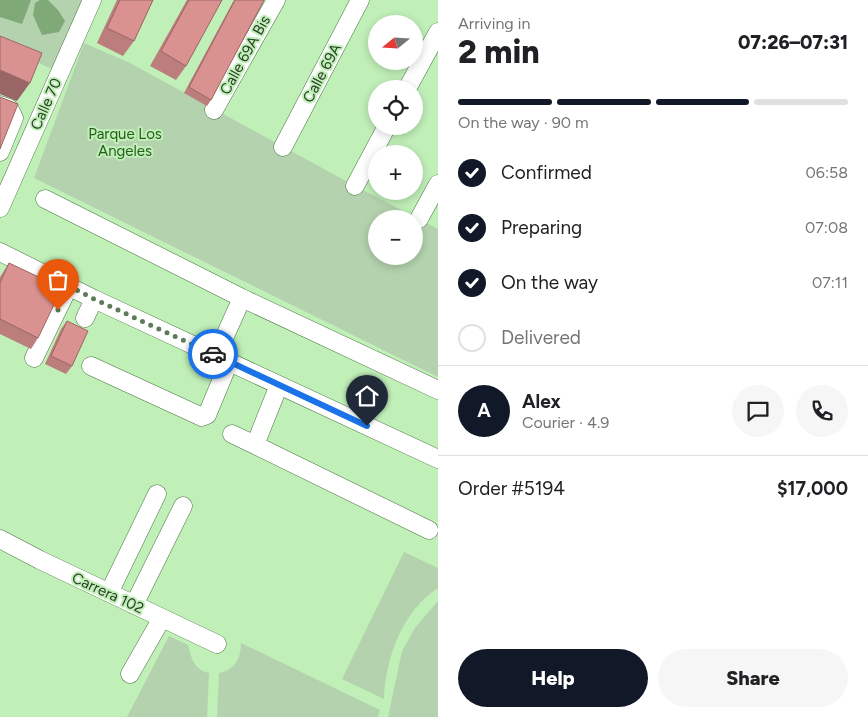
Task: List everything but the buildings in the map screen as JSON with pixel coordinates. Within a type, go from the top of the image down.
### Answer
[{"type":"street","name":"Calle 70","points":[[0,208],[92,0]]},
{"type":"street","name":"Calle 69A Bis","points":[[214,110],[276,0]]},
{"type":"street","name":"Calle 69A","points":[[283,147],[360,0]]},
{"type":"street","points":[[412,80],[438,32]]},
{"type":"street","points":[[0,105],[9,108],[14,118],[0,152]]},
{"type":"street","points":[[355,186],[382,135]]},
{"type":"street","points":[[423,212],[438,184]]},
{"type":"street","points":[[45,199],[242,298],[438,390]]},
{"type":"street","points":[[0,252],[94,299],[438,459]]},
{"type":"street","points":[[34,358],[69,286]]},
{"type":"street","points":[[91,366],[202,417],[207,415],[242,298]]},
{"type":"street","points":[[84,318],[94,299]]},
{"type":"street","points":[[254,445],[278,385]]},
{"type":"street","points":[[232,434],[429,530]]},
{"type":"street","points":[[109,593],[157,494]]},
{"type":"street","points":[[134,605],[183,506]]},
{"type":"street","name":"Carrera 102","points":[[0,539],[217,644]]},
{"type":"street","points":[[130,674],[162,618]]},
{"type":"green space","points":[[0,0],[84,0],[55,70],[0,47]]},
{"type":"green space","points":[[0,0],[31,0],[22,24],[0,17]]},
{"type":"green space","points":[[40,0],[48,0],[65,21],[59,32],[42,35],[33,15],[35,3]]},
{"type":"green space","name":"Parque Los Angeles","points":[[84,43],[130,63],[368,193],[368,200],[382,200],[401,210],[368,210],[368,265],[423,265],[423,221],[438,229],[438,377],[34,178]]},
{"type":"green space","points":[[404,552],[438,568],[438,588],[415,609],[398,637],[388,668],[384,699],[342,679]]},
{"type":"green space","points":[[438,601],[438,717],[388,717],[402,651],[415,628]]},
{"type":"green space","points":[[169,636],[188,645],[196,666],[209,673],[207,717],[127,717]]},
{"type":"green space","points":[[241,643],[380,710],[378,717],[217,717],[219,673],[229,669],[236,662],[240,654]]},
{"type":"way so far","points":[[58,310],[69,286],[213,354]]},
{"type":"route","points":[[213,354],[367,426]]}]
